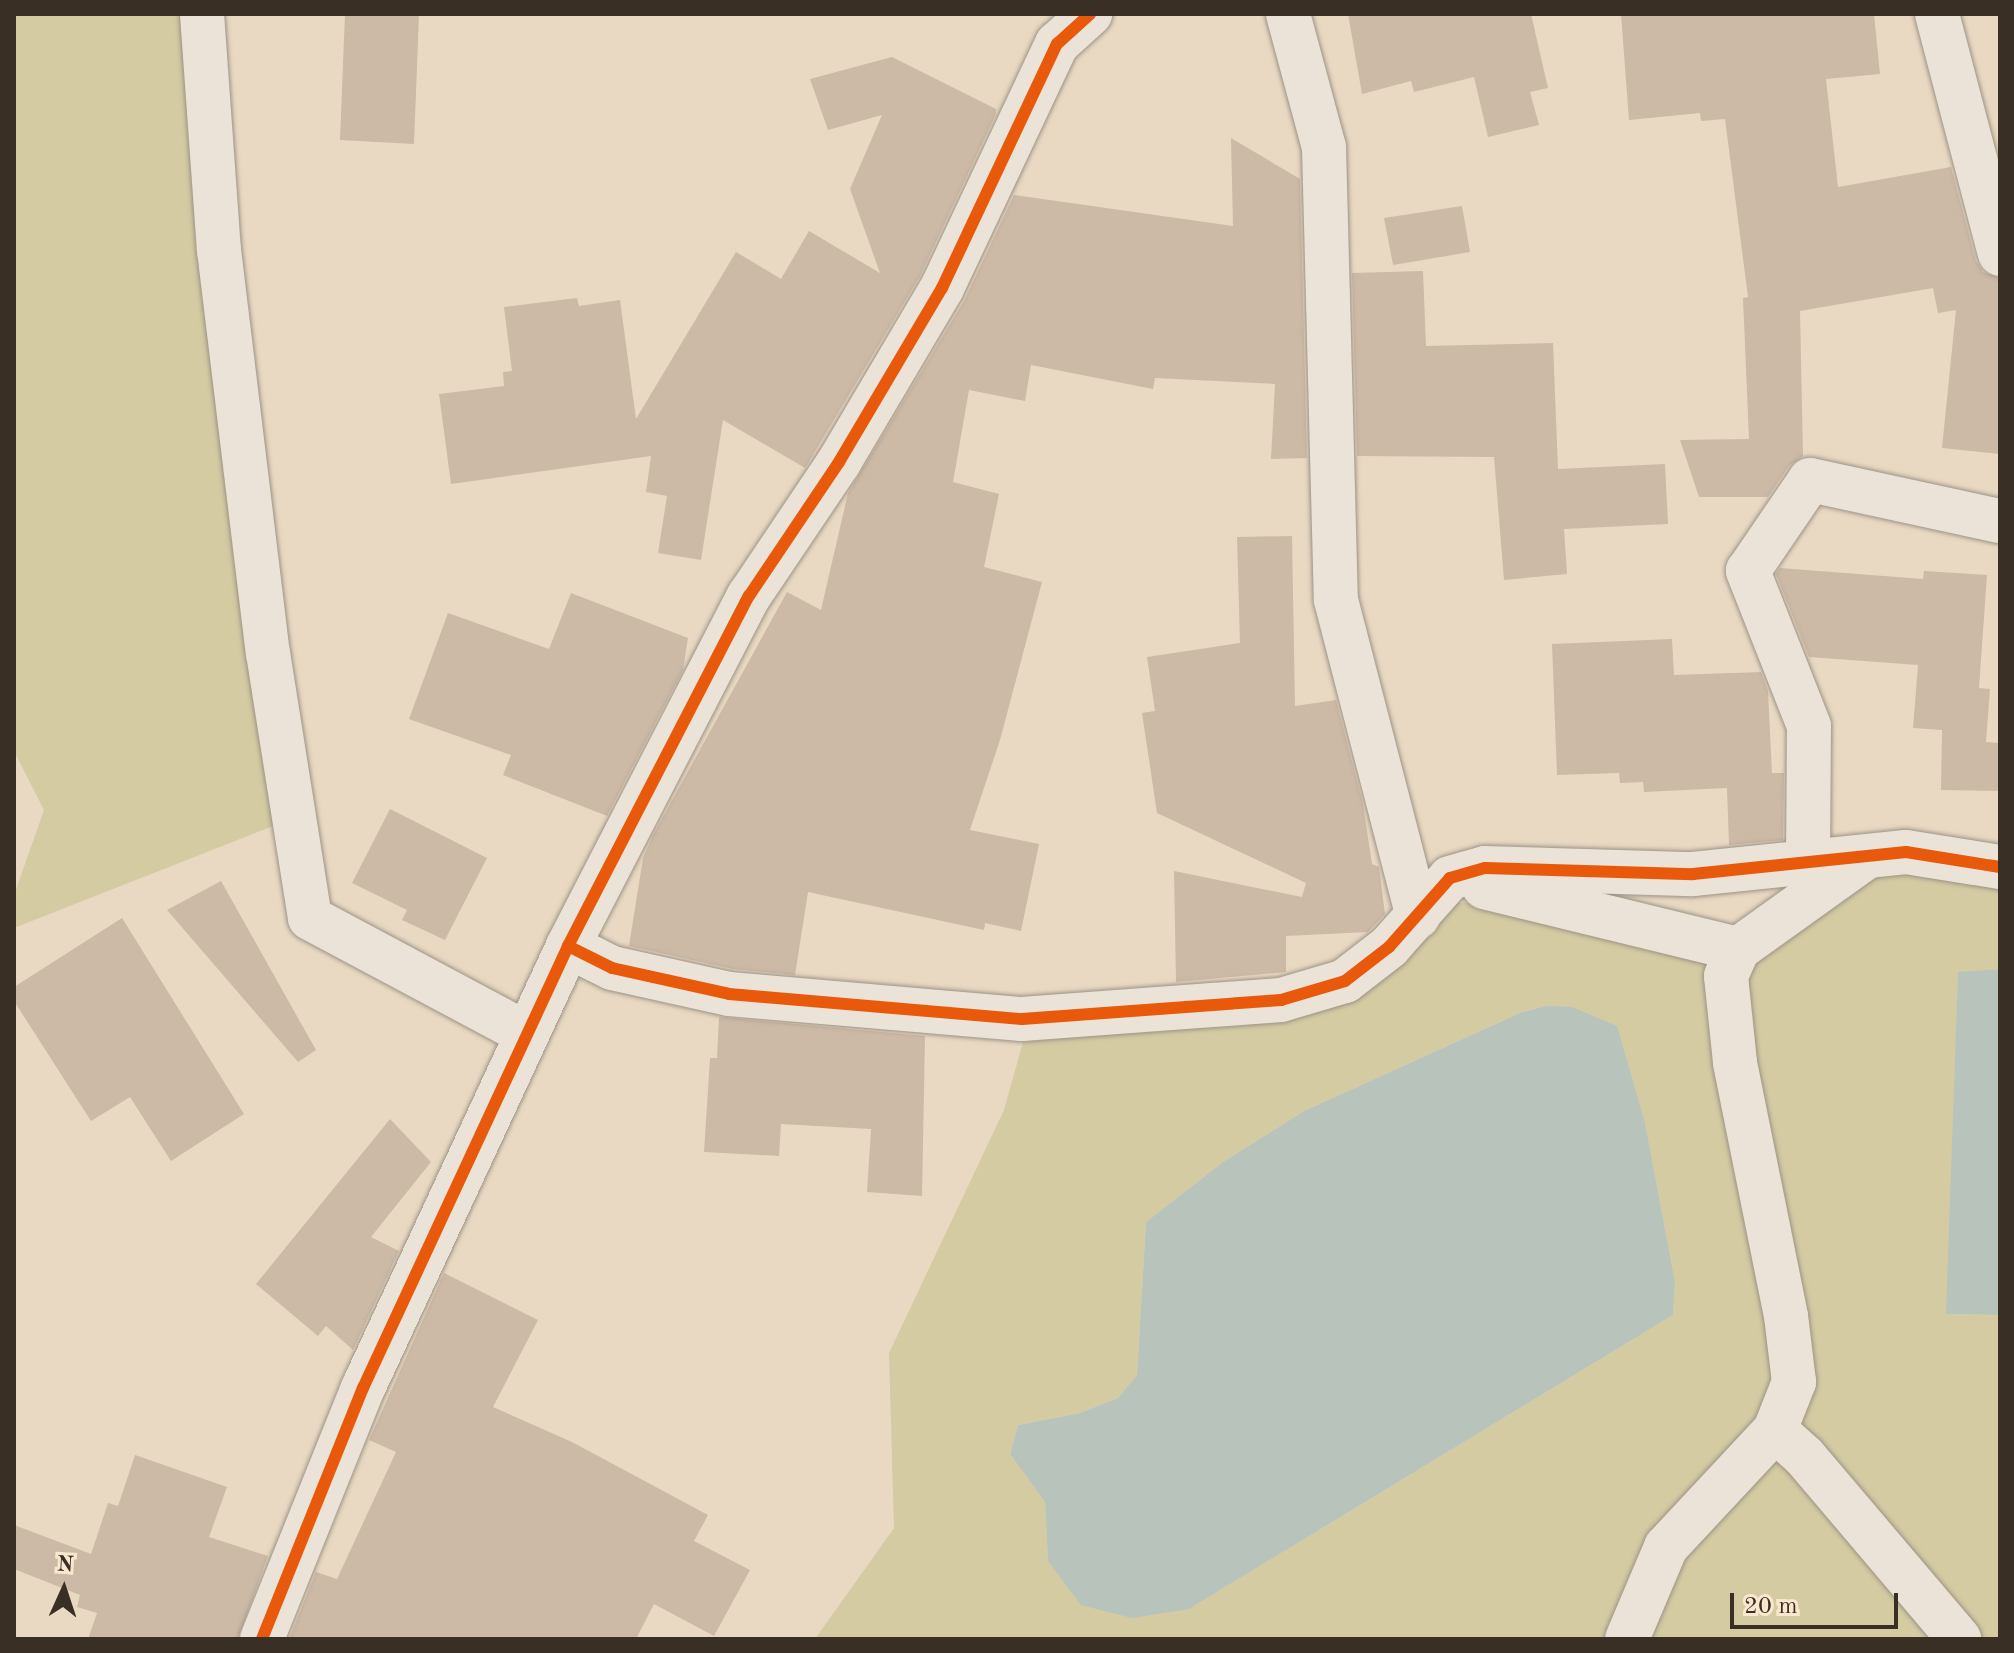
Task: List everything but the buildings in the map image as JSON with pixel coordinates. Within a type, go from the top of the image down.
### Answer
[{"type":"street","points":[[202,14],[221,266],[268,653],[310,918],[525,1033]]},
{"type":"street","points":[[262,1639],[363,1388],[525,1033],[568,946],[749,596],[839,462],[942,288],[1057,44],[1090,14]]},
{"type":"street","points":[[1288,14],[1324,147],[1336,600],[1418,917]]},
{"type":"street","points":[[1937,14],[2000,254]]},
{"type":"street","points":[[1808,862],[1809,726],[1748,571],[1810,480],[2000,521]]},
{"type":"street","points":[[568,946],[612,968],[729,994],[1022,1019],[1281,1000],[1345,981],[1418,917],[1450,878],[1485,868],[1693,874],[1906,852],[2000,867]]},
{"type":"street","points":[[1627,1639],[1666,1547],[1775,1430],[1788,1406],[1793,1356],[1724,996],[1726,976],[1738,949],[1865,858]]},
{"type":"street","points":[[1450,878],[1738,949]]},
{"type":"street","points":[[1775,1430],[1804,1456],[1959,1639]]},
{"type":"shaded area","points":[[14,14],[185,14],[278,824],[14,928],[14,895],[44,810],[14,751]]},
{"type":"shaded area","points":[[1906,869],[2000,884],[2000,969],[1958,973],[1947,1314],[2000,1315],[2000,1639],[1979,1639],[1790,1428],[1747,1060],[1749,957],[1867,874]]},
{"type":"shaded area","points":[[1458,903],[1520,904],[1719,956],[1770,1319],[1773,1399],[1609,1639],[815,1639],[894,1528],[889,1353],[1004,1110],[1023,1042],[1185,1025],[1380,975]],"holes":[[[1545,1006],[1645,1124],[1675,1282],[1673,1315],[1189,1609],[1048,1561],[1045,1502],[1010,1454],[1018,1425],[1080,1413],[1118,1398],[1137,1375],[1146,1222],[1223,1162],[1304,1111],[1520,1013]]]},
{"type":"shaded area","points":[[2000,969],[2000,1315],[1946,1314],[1958,972]]},
{"type":"shaded area","points":[[1545,1006],[1572,1007],[1617,1026],[1645,1123],[1675,1282],[1673,1315],[1189,1609],[1132,1618],[1081,1605],[1048,1561],[1045,1502],[1010,1454],[1018,1425],[1080,1413],[1118,1398],[1137,1375],[1146,1222],[1223,1162],[1304,1111],[1520,1013]]},
{"type":"shaded area","points":[[1779,1445],[1943,1639],[1641,1639],[1677,1554]]},
{"type":"cycle path","points":[[262,1639],[363,1388],[568,946],[749,596],[839,462],[942,288],[1057,44],[1090,14]]},
{"type":"cycle path","points":[[568,946],[612,968],[729,994],[1022,1019],[1281,1000],[1345,981],[1389,947],[1450,878],[1485,868],[1693,874],[1906,852],[2000,867]]}]
